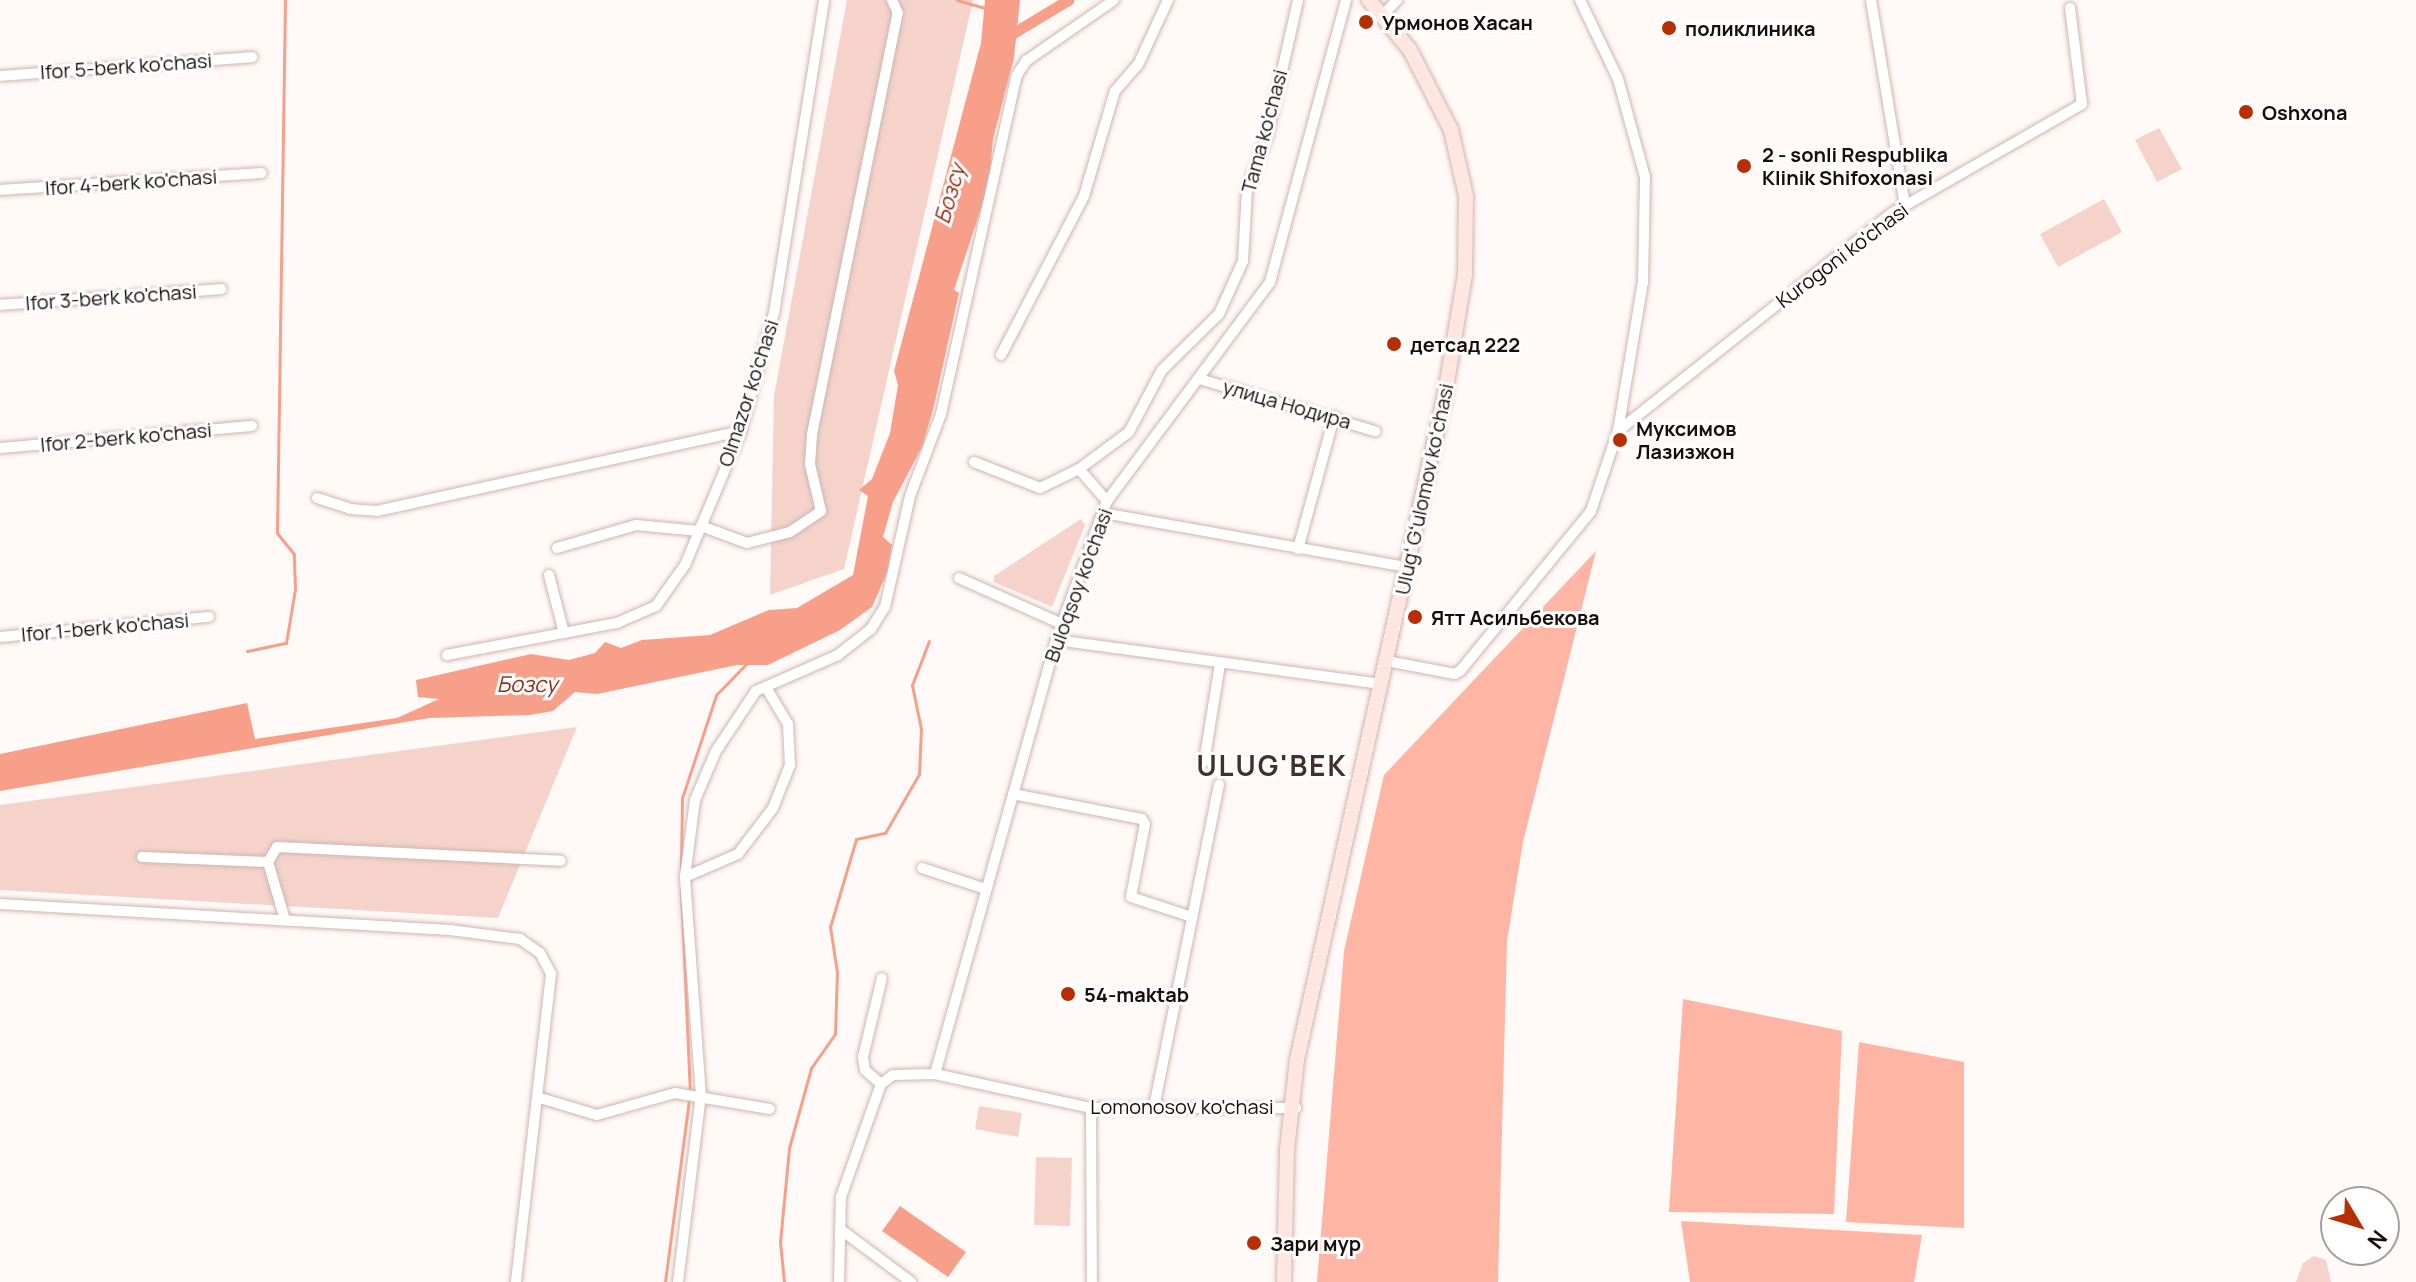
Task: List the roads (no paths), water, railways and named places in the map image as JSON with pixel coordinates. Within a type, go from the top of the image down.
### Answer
[{"type":"main road","name":"Ulugʻ Gʻulomov koʻchasi","points":[[1291,1282],[1293,1108],[1330,929],[1455,379],[1473,222],[1470,168],[1458,126],[1428,65],[1387,6],[1369,0]]},
{"type":"main road","name":"Ulugʻ Gʻulomov koʻchasi","points":[[1284,1282],[1293,1108],[1321,943],[1381,684],[1458,326],[1466,209],[1463,170],[1447,120],[1387,6]]},
{"type":"street","name":"Olmazor ko'chasi","points":[[447,655],[617,623],[656,606],[685,565],[741,431],[774,313],[824,0]]},
{"type":"street","points":[[557,548],[636,525],[700,529],[747,543],[790,532],[821,511],[810,464],[812,434],[898,13],[892,0]]},
{"type":"street","points":[[678,1282],[698,1094],[685,877],[695,800],[716,751],[756,691],[767,689],[838,655],[871,629],[885,607],[910,496],[941,414],[1017,75],[1026,61],[1114,0]]},
{"type":"street","points":[[1001,355],[1084,196],[1115,91],[1138,65],[1168,0]]},
{"type":"street","name":"Tama ko'chasi","points":[[974,462],[1040,488],[1079,469],[1129,432],[1162,370],[1206,331],[1235,284],[1243,261],[1247,190],[1267,137],[1298,0]]},
{"type":"street","name":"Buloqsoy ko'chasi","points":[[935,1074],[1056,640],[1107,501],[1270,282],[1346,0]]},
{"type":"street","points":[[1392,662],[1455,674],[1461,670],[1587,517],[1618,431],[1643,282],[1645,177],[1618,79],[1580,0]]},
{"type":"street","points":[[1871,0],[1905,205]]},
{"type":"street","name":"Kurogoni ko'chasi","points":[[1618,431],[1905,205],[2082,104],[2070,8]]},
{"type":"street","name":"Ifor 5-berk ko'chasi","points":[[0,76],[252,57]]},
{"type":"street","name":"Ifor 4-berk ko'chasi","points":[[0,190],[261,173]]},
{"type":"street","name":"Ifor 3-berk ko'chasi","points":[[0,305],[221,289]]},
{"type":"street","name":"улица Нодира","points":[[1199,379],[1375,431]]},
{"type":"street","points":[[1298,549],[1334,417]]},
{"type":"street","name":"Ifor 2-berk ko'chasi","points":[[0,448],[252,426]]},
{"type":"street","points":[[317,498],[350,509],[377,511],[741,431]]},
{"type":"street","points":[[1079,469],[1107,501]]},
{"type":"street","points":[[1103,513],[1406,567]]},
{"type":"street","points":[[549,575],[564,633]]},
{"type":"street","points":[[959,578],[1062,624]]},
{"type":"street","name":"Ifor 1-berk ko'chasi","points":[[0,637],[209,617]]},
{"type":"street","points":[[1056,640],[1381,684]]},
{"type":"street","points":[[1204,762],[1220,664]]},
{"type":"street","points":[[685,877],[738,854],[773,808],[790,765],[788,724],[767,689]]},
{"type":"street","points":[[1154,1107],[1189,916],[1219,784]]},
{"type":"street","points":[[1013,794],[1142,819],[1145,824],[1131,897],[1189,916]]},
{"type":"street","points":[[285,920],[268,862],[277,847],[561,861]]},
{"type":"street","points":[[142,857],[268,862]]},
{"type":"street","points":[[922,868],[986,889]]},
{"type":"street","points":[[0,904],[285,920],[520,939],[540,953],[551,974],[540,1098],[516,1282]]},
{"type":"street","points":[[839,1282],[841,1197],[881,1084],[865,1070],[863,1057],[882,978]]},
{"type":"street","name":"Lomonosov ko'chasi","points":[[881,1084],[893,1075],[935,1074],[1091,1108],[1293,1108]]},
{"type":"street","points":[[540,1098],[597,1115],[675,1093],[698,1094],[770,1109]]},
{"type":"street","points":[[1091,1108],[1092,1282]]},
{"type":"street","points":[[840,1229],[911,1282]]},
{"type":"water","name":"Бозсу","points":[[985,0],[1020,0],[1014,58],[993,139],[989,185],[954,290],[959,293],[933,410],[922,447],[893,502],[883,537],[892,545],[887,573],[872,607],[840,630],[768,665],[737,665],[597,694],[575,692],[553,711],[530,715],[429,718],[0,791],[0,754],[247,703],[255,739],[397,718],[439,699],[418,697],[416,680],[531,654],[569,660],[595,653],[605,642],[621,648],[642,640],[710,635],[769,610],[797,608],[853,575],[868,496],[859,490],[872,479],[890,433],[898,385],[894,371],[981,43]]},
{"type":"water","points":[[900,1206],[966,1252],[948,1277],[882,1231]]},
{"type":"waterway","points":[[247,651],[286,643],[295,589],[294,554],[277,533],[285,0]]},
{"type":"waterway","points":[[957,0],[985,8]]},
{"type":"waterway","points":[[1005,38],[1068,0]]},
{"type":"waterway","points":[[784,1282],[780,1242],[789,1148],[811,1068],[835,1034],[837,972],[830,927],[856,839],[885,833],[919,774],[921,729],[912,685],[929,641]]},
{"type":"waterway","points":[[681,868],[682,798],[716,695],[748,662]]},
{"type":"waterway","points":[[681,888],[690,1092]]},
{"type":"waterway","points":[[665,1282],[689,1099]]},
{"type":"place","name":"Урмонов Хасан","points":[[1366,22]]},
{"type":"place","name":"поликлиника","points":[[1669,28]]},
{"type":"place","name":"Oshxona","points":[[2246,112]]},
{"type":"place","name":"2 - sonli Respublika Klinik Shifoxonasi","points":[[1744,166]]},
{"type":"place","name":"детсад 222","points":[[1394,344]]},
{"type":"place","name":"Муксимов Лазизжон","points":[[1620,440]]},
{"type":"place","name":"Ятт Асильбекова","points":[[1415,617]]},
{"type":"place","name":"54-maktab","points":[[1068,994]]},
{"type":"place","name":"Зари мур","points":[[1254,1243]]},
{"type":"district","name":"ULUG'BEK","points":[[1272,765]]}]
